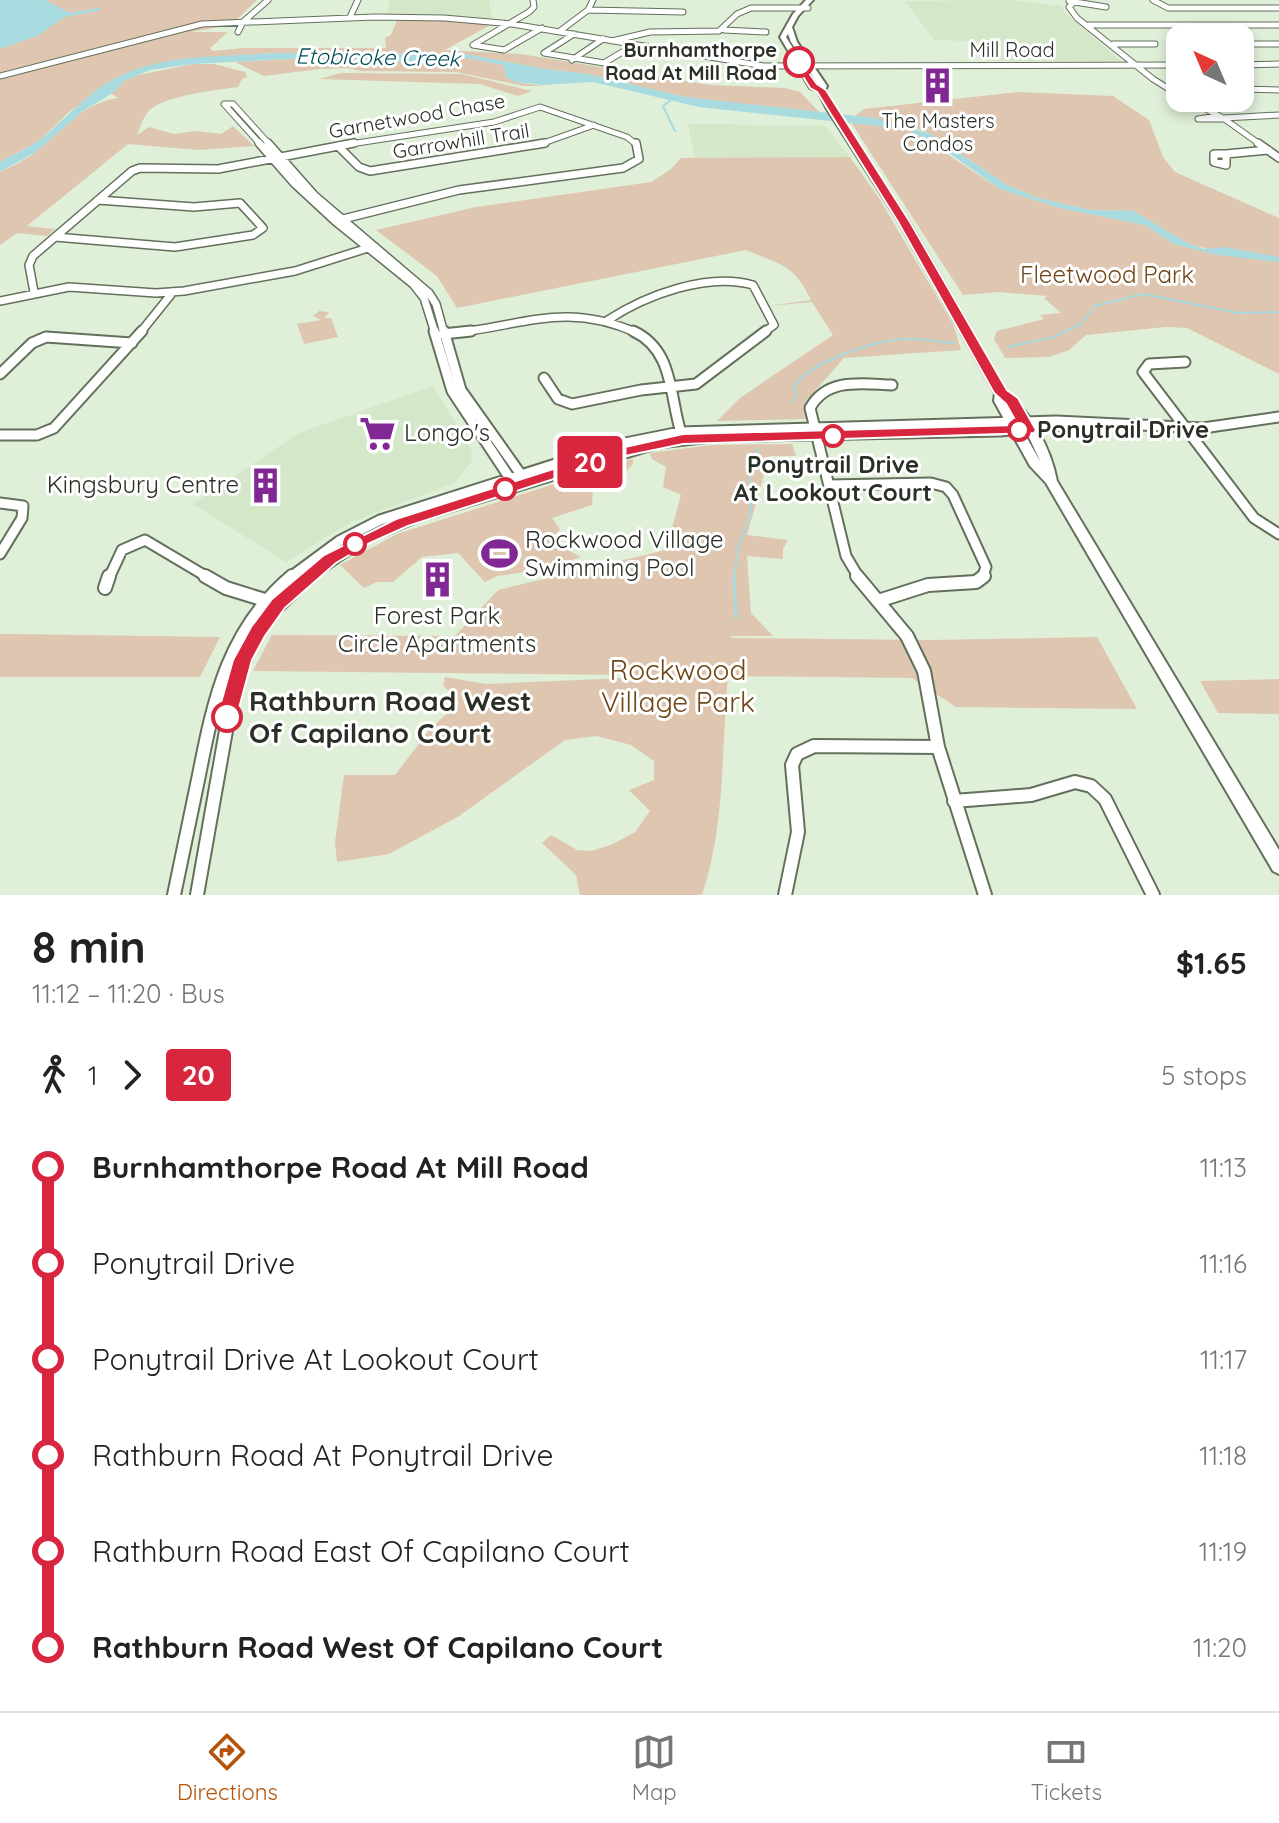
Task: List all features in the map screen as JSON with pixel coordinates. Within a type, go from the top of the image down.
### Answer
[{"type":"main road","points":[[806,6],[785,29],[783,37],[806,66],[813,86],[822,91],[904,222],[1001,393],[1000,401],[1050,466],[1051,481],[1279,866]]},
{"type":"street","points":[[238,32],[243,22],[268,0]]},
{"type":"street","points":[[350,17],[358,0]]},
{"type":"street","points":[[533,0],[534,7],[529,12],[473,45],[503,50],[542,28]]},
{"type":"street","points":[[560,31],[588,10],[593,0]]},
{"type":"street","points":[[763,0],[775,5]]},
{"type":"street","points":[[1106,7],[1072,0],[1069,7],[1149,78],[1166,88]]},
{"type":"street","points":[[1153,0],[1168,8],[1279,8]]},
{"type":"street","points":[[724,30],[740,12],[775,5],[806,6]]},
{"type":"street","points":[[588,10],[683,12]]},
{"type":"street","name":"Mill Road","points":[[0,78],[180,28],[350,17],[423,17],[512,24],[757,64],[1166,65]]},
{"type":"street","points":[[1088,25],[1166,25]]},
{"type":"street","points":[[1254,25],[1279,25]]},
{"type":"street","points":[[612,41],[634,31],[766,32]]},
{"type":"street","points":[[574,34],[544,53],[604,63],[634,45]]},
{"type":"street","points":[[572,60],[603,39]]},
{"type":"street","points":[[1113,44],[1155,44]]},
{"type":"street","points":[[1254,44],[1279,44]]},
{"type":"street","points":[[1254,65],[1279,64]]},
{"type":"street","points":[[1254,89],[1279,90]]},
{"type":"street","points":[[275,159],[233,104],[224,104],[275,159],[338,220],[429,293],[461,390],[524,478]]},
{"type":"street","name":"Garnetwood Chase","points":[[34,292],[30,262],[98,200],[132,171],[140,168],[209,170],[494,122],[540,107],[634,140],[637,144],[638,160],[623,168],[459,190],[338,220]]},
{"type":"street","points":[[1212,112],[1279,158]]},
{"type":"street","points":[[1223,118],[1279,115]]},
{"type":"street","name":"Garrowhill Trail","points":[[338,146],[362,170],[379,170],[540,145],[594,125]]},
{"type":"street","points":[[1226,154],[1268,150]]},
{"type":"street","points":[[55,237],[175,247],[253,235],[263,228],[245,205],[238,202],[194,207],[98,200]]},
{"type":"street","points":[[0,301],[34,292],[89,286],[173,292],[295,271],[371,246]]},
{"type":"street","points":[[371,246],[424,298],[452,391],[510,484]]},
{"type":"street","points":[[544,378],[558,399],[572,404],[701,382],[737,350],[772,329],[774,323],[752,284],[732,279],[667,292],[636,302],[608,320]]},
{"type":"street","points":[[0,435],[37,435],[53,429],[132,343],[173,292]]},
{"type":"street","points":[[443,334],[561,314],[582,314],[608,320],[653,343],[662,358],[682,435]]},
{"type":"street","points":[[0,374],[33,342],[44,338],[132,343]]},
{"type":"street","points":[[1185,362],[1149,364],[1143,372],[1254,518],[1279,534]]},
{"type":"street","points":[[892,385],[827,387],[810,406],[846,556],[907,636],[924,671],[938,747],[985,895]]},
{"type":"street","points":[[174,895],[220,680],[241,634],[272,602],[323,564],[376,533],[524,478],[682,435],[1122,422],[1185,428],[1279,417]]},
{"type":"street","points":[[829,485],[931,483],[946,487],[953,495],[984,563],[986,573],[978,581],[928,585],[878,601]]},
{"type":"street","points":[[0,503],[23,506],[22,518],[0,554]]},
{"type":"street","points":[[105,588],[120,551],[132,542],[145,540],[226,588],[272,602]]},
{"type":"street","points":[[197,895],[204,843],[238,673],[272,602]]},
{"type":"street","points":[[785,895],[798,839],[792,765],[797,754],[814,746],[938,747]]},
{"type":"street","points":[[954,801],[1031,795],[1075,782],[1091,786],[1105,799],[1153,895]]},
{"type":"shaded area","points":[[390,0],[489,0],[492,18],[387,14]]},
{"type":"shaded area","points":[[1009,0],[1062,6],[1064,12],[1121,61],[987,61],[971,41],[934,40],[905,1]]},
{"type":"shaded area","points":[[688,124],[825,126],[850,157],[695,158]]},
{"type":"shaded area","name":"Kingsbury Centre","points":[[433,386],[471,450],[472,461],[454,483],[349,523],[286,562],[193,504],[299,433]]},
{"type":"green space","points":[[0,0],[257,0],[231,25],[191,32],[228,32],[210,48],[213,51],[243,48],[386,48],[385,38],[391,35],[398,18],[494,23],[445,50],[521,54],[710,85],[785,88],[800,92],[821,114],[685,97],[587,74],[465,54],[276,53],[189,59],[157,64],[120,76],[69,112],[39,141],[0,162]]},
{"type":"green space","points":[[329,57],[396,62],[467,58],[503,65],[515,82],[544,86],[524,86],[456,72],[362,71],[347,68],[264,76],[235,62]]},
{"type":"green space","points":[[193,64],[214,64],[245,72],[247,77],[238,87],[160,103],[147,113],[137,135],[149,127],[174,134],[196,131],[221,134],[233,126],[254,146],[199,150],[128,144],[27,226],[55,229],[47,236],[17,233],[0,245],[0,172],[30,156],[85,110],[119,98],[111,94],[124,81],[138,75]]},
{"type":"green space","points":[[341,73],[462,74],[532,91],[518,96],[480,84],[319,79]]},
{"type":"green space","name":"Fleetwood Park","points":[[1019,92],[1113,96],[1149,120],[1163,157],[1175,172],[1279,218],[1279,374],[1187,328],[1166,327],[1086,335],[1069,350],[1049,357],[1005,358],[994,339],[997,331],[1044,319],[1040,315],[1061,313],[1044,298],[1047,296],[998,292],[963,295],[850,121],[912,131],[1000,189],[1060,208],[1145,225],[1174,244],[1216,254],[1214,250],[1191,245],[1133,211],[1090,210],[1038,198],[1007,185],[931,134],[907,125],[854,117],[864,109]]},
{"type":"green space","points":[[850,157],[879,198],[953,324],[961,350],[844,358],[806,401],[806,419],[717,421],[740,398],[833,335],[812,302],[769,306],[811,300],[799,279],[777,263],[746,250],[457,308],[437,276],[376,230],[476,207],[651,182],[670,170],[681,158]]},
{"type":"green space","points":[[319,311],[329,312],[324,318],[331,318],[338,337],[304,344],[297,324],[321,320],[313,316]]},
{"type":"green space","name":"Rockwood Village Park","points":[[792,444],[796,456],[769,456],[747,535],[788,540],[783,549],[783,559],[747,556],[751,613],[773,636],[731,638],[930,640],[1097,637],[1137,709],[956,707],[912,678],[728,676],[719,814],[702,895],[580,895],[576,875],[542,843],[551,835],[577,850],[591,851],[611,845],[635,832],[650,811],[629,790],[654,780],[654,761],[631,745],[597,736],[565,740],[459,816],[389,854],[337,862],[335,842],[344,775],[395,775],[431,728],[459,703],[443,685],[445,677],[486,684],[626,678],[628,675],[253,671],[272,635],[455,636],[498,590],[666,550],[681,495],[663,487],[666,467],[652,459],[650,453],[712,445]]},
{"type":"green space","points":[[633,459],[633,464],[624,472],[593,488],[592,505],[552,518],[560,529],[550,540],[581,557],[541,570],[497,576],[485,582],[458,553],[422,557],[393,582],[377,582],[364,588],[340,565],[397,534]]},
{"type":"green space","points":[[0,634],[220,637],[200,677],[0,677]]},
{"type":"green space","points":[[1279,679],[1279,714],[1218,713],[1200,681]]},
{"type":"water","points":[[0,0],[45,0],[70,13],[103,7],[65,17],[37,36],[0,49]]},
{"type":"water","name":"Etobicoke Creek","points":[[276,53],[465,54],[588,74],[685,97],[875,118],[931,134],[1007,185],[1038,198],[1090,210],[1133,211],[1191,245],[1205,249],[1224,247],[1279,257],[1279,262],[1217,255],[1174,244],[1145,225],[1060,208],[1000,189],[936,144],[906,129],[699,107],[593,82],[543,85],[515,82],[506,77],[503,65],[467,58],[402,62],[329,57],[193,64],[150,70],[124,81],[36,152],[0,172],[0,162],[47,134],[96,91],[132,71],[172,60]]},
{"type":"waterway","points":[[671,100],[663,106],[675,131]]},
{"type":"waterway","points":[[1008,347],[1054,337],[1081,324],[1095,306],[1143,294],[1238,313],[1279,312]]},
{"type":"waterway","points":[[793,402],[797,393],[793,388],[801,379],[843,354],[904,339],[954,343]]},
{"type":"waterway","points":[[734,578],[739,545],[751,512],[750,464],[758,449]]},
{"type":"waterway","points":[[734,578],[736,617]]},
{"type":"bus line","name":"20","points":[[227,717],[243,660],[257,632],[279,603],[330,559],[402,522],[621,452],[683,439],[1028,430],[1012,401],[1001,393],[904,222],[821,90],[813,86],[799,62]]},
{"type":"place","name":"Burnhamthorpe Road At Mill Road","points":[[799,62]]},
{"type":"place","name":"The Masters Condos","points":[[938,86]]},
{"type":"place","name":"Ponytrail Drive","points":[[1019,430]]},
{"type":"place","name":"Longo's","points":[[378,433]]},
{"type":"place","name":"Ponytrail Drive At Lookout Court","points":[[833,436]]},
{"type":"place","name":"Kingsbury Centre","points":[[265,485]]},
{"type":"place","name":"Rockwood Village Swimming Pool","points":[[499,554]]},
{"type":"place","name":"Forest Park Circle Apartments","points":[[437,579]]},
{"type":"place","name":"Rathburn Road West Of Capilano Court","points":[[227,717]]}]
